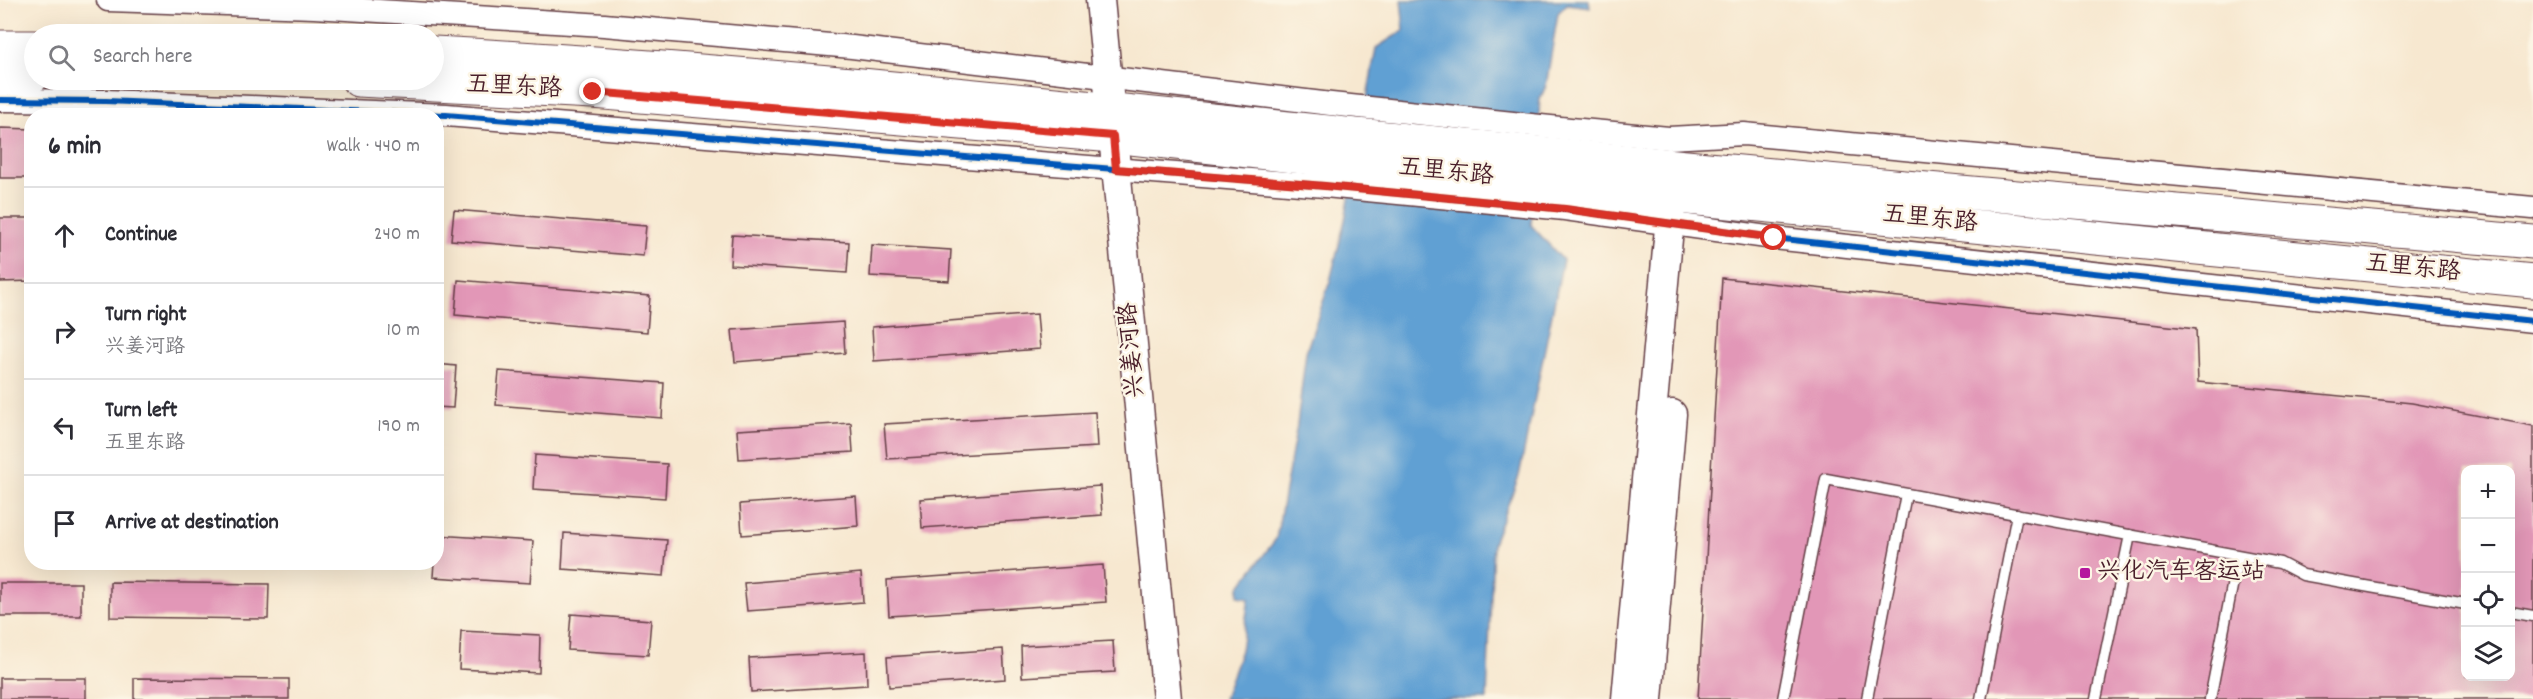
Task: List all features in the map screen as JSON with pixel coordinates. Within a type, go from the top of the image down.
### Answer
[{"type":"main road","points":[[0,47],[24,47]]},
{"type":"main road","name":"五里东路","points":[[444,53],[595,61],[1110,107],[1329,146],[1567,170],[2533,242]]},
{"type":"main road","points":[[0,75],[24,75]]},
{"type":"main road","name":"五里东路","points":[[444,84],[593,92],[1110,107]]},
{"type":"main road","name":"五里东路","points":[[1567,170],[1680,210],[2533,281]]},
{"type":"street","points":[[108,0],[314,7],[604,25],[852,47],[1110,107],[1329,146],[1567,170],[1669,138],[1744,134],[2533,208]]},
{"type":"street","name":"兴姜河路","points":[[1100,0],[1167,699]]},
{"type":"street","points":[[0,100],[106,101],[276,108]]},
{"type":"street","points":[[444,115],[1116,169],[1329,146]]},
{"type":"street","points":[[1633,699],[1680,210],[1786,239],[2533,321]]},
{"type":"lane","points":[[1782,699],[1826,479],[2280,564],[2303,575],[2461,603]]},
{"type":"lane","points":[[1867,699],[1906,494]]},
{"type":"lane","points":[[1981,699],[2017,514]]},
{"type":"lane","points":[[2096,699],[2130,536]]},
{"type":"lane","points":[[2210,699],[2238,556]]},
{"type":"lane","points":[[2515,613],[2533,616]]},
{"type":"water","points":[[1401,0],[1589,0],[1590,7],[1567,4],[1558,13],[1546,86],[1540,99],[1531,225],[1563,260],[1519,476],[1493,543],[1487,699],[1224,699],[1241,650],[1249,598],[1238,596],[1239,587],[1276,539],[1297,425],[1306,352],[1330,281],[1345,220],[1376,48],[1404,30]]},
{"type":"building","points":[[0,128],[24,129],[24,178],[0,178]]},
{"type":"building","points":[[454,210],[646,226],[643,256],[451,240]]},
{"type":"building","points":[[0,218],[24,218],[24,281],[0,282]]},
{"type":"building","points":[[732,235],[849,242],[847,273],[730,265]]},
{"type":"building","points":[[872,245],[951,250],[949,281],[870,276]]},
{"type":"building","name":"兴化汽车客运站","points":[[1722,278],[2196,329],[2198,382],[2412,403],[2533,426],[2533,699],[1698,699]]},
{"type":"building","points":[[458,280],[650,296],[647,332],[455,315]]},
{"type":"building","points":[[1037,314],[1040,349],[874,361],[872,327]]},
{"type":"building","points":[[843,322],[845,353],[735,362],[732,330]]},
{"type":"building","points":[[444,365],[456,366],[453,408],[444,407]]},
{"type":"building","points":[[499,371],[664,383],[662,418],[496,405]]},
{"type":"building","points":[[1095,412],[1097,447],[887,459],[884,424]]},
{"type":"building","points":[[851,423],[853,452],[739,459],[737,430]]},
{"type":"building","points":[[535,455],[667,464],[665,498],[533,489]]},
{"type":"building","points":[[1100,486],[1102,515],[922,528],[920,499]]},
{"type":"building","points":[[856,496],[858,526],[742,535],[740,504]]},
{"type":"building","points":[[564,533],[667,540],[664,576],[562,569]]},
{"type":"building","points":[[444,535],[533,541],[530,583],[433,577],[433,570],[444,570]]},
{"type":"building","points":[[1103,565],[1106,602],[889,616],[887,580]]},
{"type":"building","points":[[861,573],[863,602],[747,611],[744,583]]},
{"type":"building","points":[[110,582],[269,584],[268,619],[110,617]]},
{"type":"building","points":[[0,583],[81,583],[81,616],[0,616]]},
{"type":"building","points":[[571,614],[651,620],[648,655],[568,650]]},
{"type":"building","points":[[461,631],[540,635],[539,673],[459,669]]},
{"type":"building","points":[[1113,641],[1115,672],[1022,677],[1021,646]]},
{"type":"building","points":[[1003,649],[1005,679],[889,687],[887,657]]},
{"type":"building","points":[[866,652],[867,685],[751,692],[749,658]]},
{"type":"building","points":[[0,678],[86,678],[86,699],[0,699]]},
{"type":"building","points":[[134,678],[289,679],[289,699],[134,699]]},
{"type":"cycle path","points":[[0,100],[106,101],[276,108]]},
{"type":"cycle path","points":[[444,115],[1325,186],[1565,209],[1774,238],[2533,321]]},
{"type":"place","name":"兴化汽车客运站","points":[[2085,573]]},
{"type":"route","points":[[593,92],[1113,136],[1116,169],[1565,209],[1774,238]]}]
